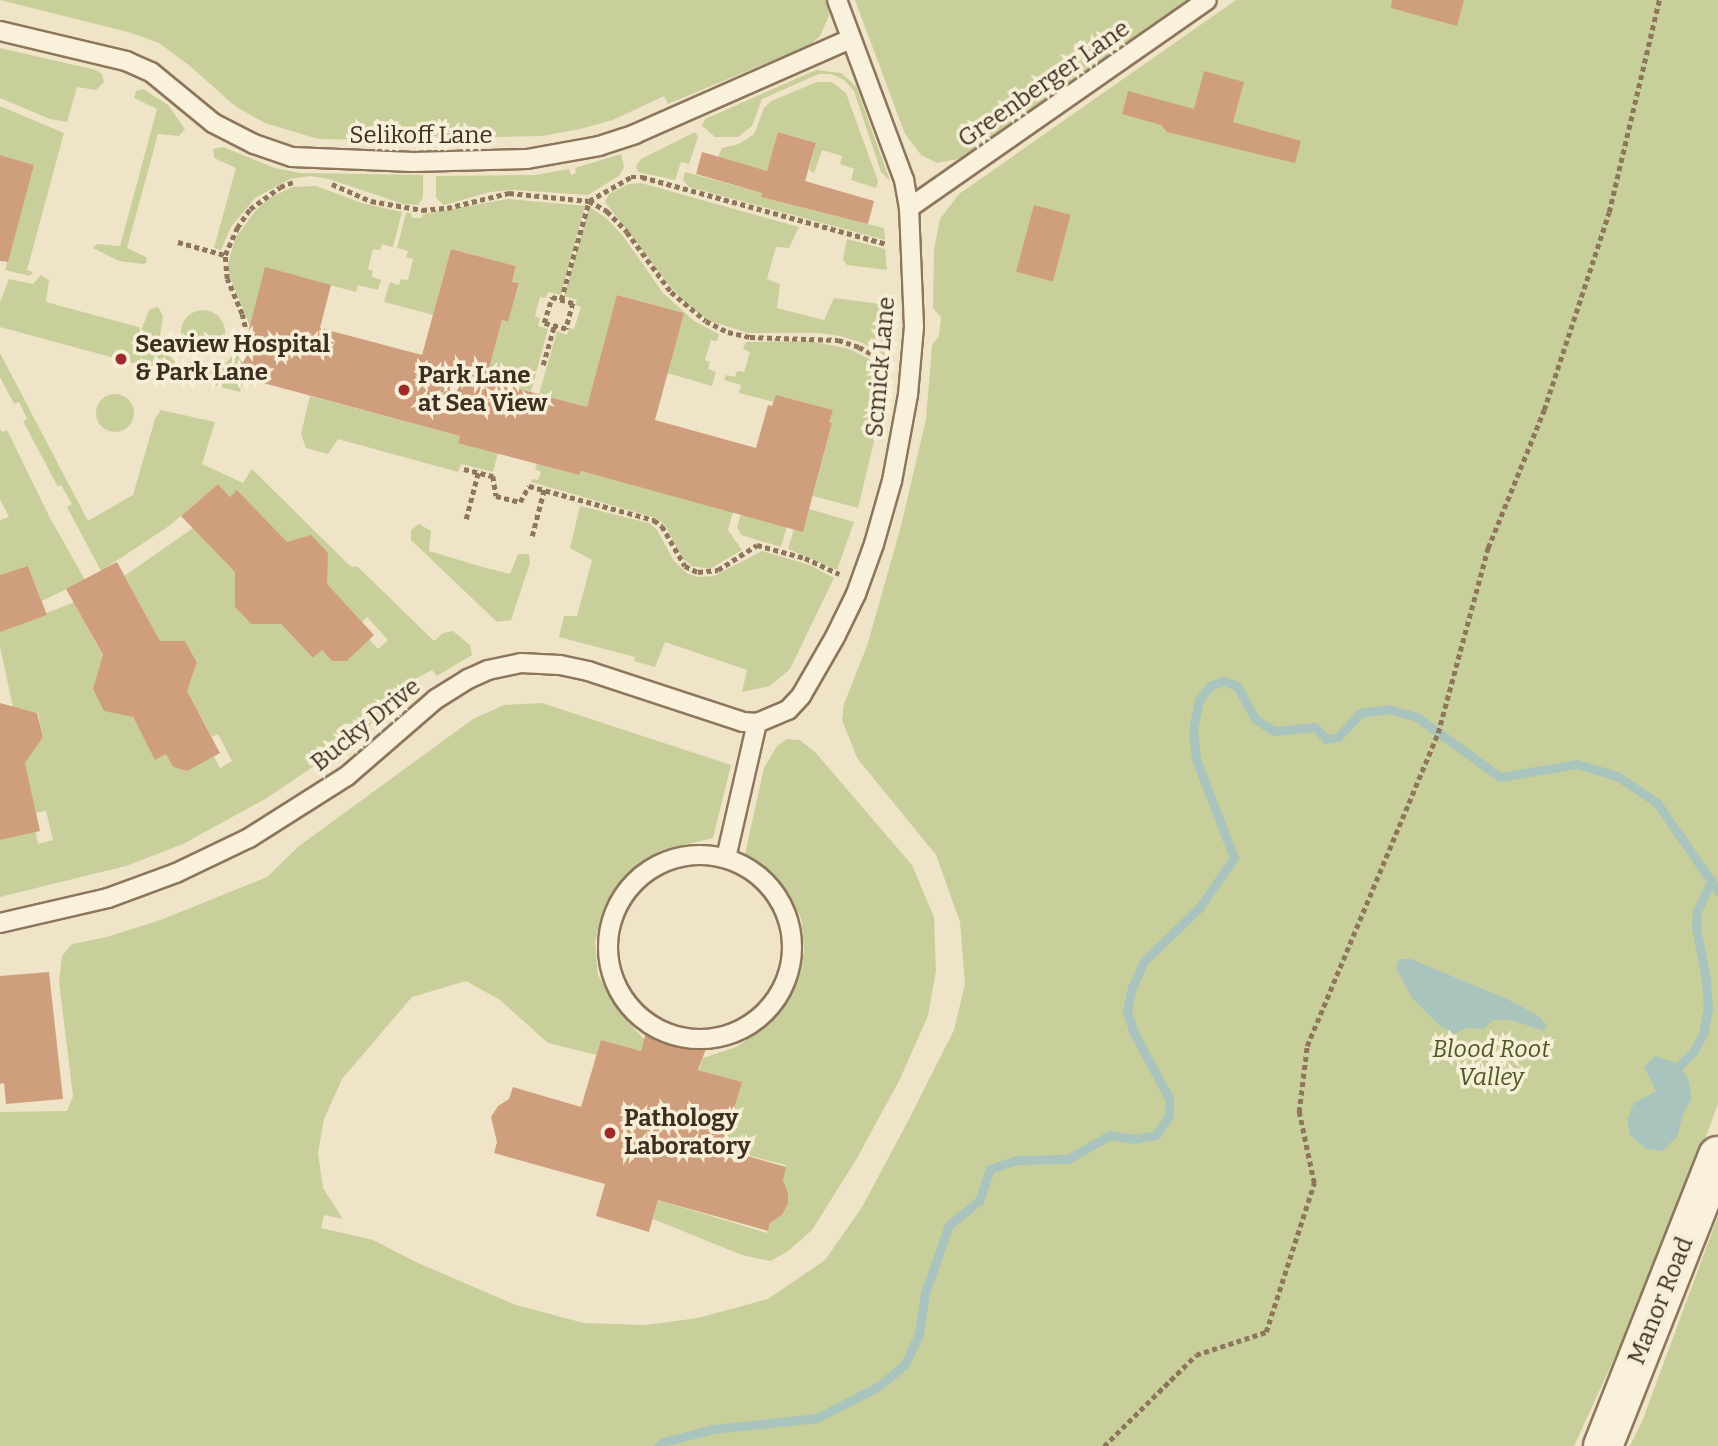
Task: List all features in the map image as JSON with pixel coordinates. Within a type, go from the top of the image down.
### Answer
[{"type":"street","name":"Manor Road","points":[[1604,1446],[1718,1156]]},
{"type":"lane","name":"Scmick Lane","points":[[765,720],[788,710],[801,696],[856,594],[892,481],[908,395],[914,327],[909,208],[904,180],[836,0]]},
{"type":"lane","name":"Greenberger Lane","points":[[909,208],[1207,0]]},
{"type":"lane","name":"Selikoff Lane","points":[[0,31],[126,61],[151,72],[213,123],[254,144],[292,157],[413,162],[527,159],[565,155],[598,146],[635,134],[850,39]]},
{"type":"lane","name":"Bucky Drive","points":[[0,923],[107,898],[176,873],[249,838],[347,776],[436,699],[488,670],[521,663],[560,665],[588,671],[730,720],[765,720]]},
{"type":"lane","points":[[726,858],[765,720]]},
{"type":"lane","points":[[684,856],[726,858],[761,877],[780,900],[791,928],[790,968],[773,1004],[740,1030],[720,1037],[679,1036],[659,1029],[642,1018],[616,985],[609,965],[610,923],[624,895],[645,872],[684,856]]},
{"type":"path","points":[[1104,1446],[1196,1354],[1266,1332],[1314,1182],[1299,1112],[1307,1046],[1438,733],[1488,548],[1544,410],[1609,212],[1659,0]]},
{"type":"path","points":[[561,300],[590,201],[622,181],[642,177],[891,245]]},
{"type":"path","points":[[245,327],[227,279],[225,255],[237,228],[250,209],[280,187],[303,180]]},
{"type":"path","points":[[326,182],[371,201],[422,210],[447,208],[509,193],[590,201],[607,211],[671,292],[706,321],[728,332],[751,337],[838,340],[859,347],[890,364]]},
{"type":"path","points":[[178,242],[225,255]]},
{"type":"path","points":[[552,297],[573,303],[566,329],[554,326],[544,323],[552,297]]},
{"type":"path","points":[[543,365],[554,326]]},
{"type":"path","points":[[464,469],[493,477],[496,496],[520,502],[529,486],[654,520],[662,526],[685,566],[698,572],[718,570],[757,545],[805,558],[840,575]]},
{"type":"path","points":[[466,519],[478,472]]},
{"type":"path","points":[[532,536],[544,490]]},
{"type":"green space","points":[[0,0],[828,0],[829,16],[820,36],[810,45],[668,104],[664,96],[613,120],[580,129],[542,136],[318,139],[265,123],[235,106],[159,43],[128,32]]},
{"type":"green space","points":[[855,0],[1190,0],[990,143],[958,159],[937,163],[921,155],[905,134]]},
{"type":"green space","name":"Blood Root Valley","points":[[1236,0],[1718,0],[1718,1104],[1662,1255],[1574,1446],[0,1446],[0,1112],[67,1111],[73,1096],[59,982],[62,956],[72,944],[107,937],[163,919],[267,877],[299,846],[473,719],[504,705],[542,703],[731,765],[713,838],[659,851],[622,879],[604,908],[595,941],[598,975],[626,1020],[644,1039],[641,1051],[601,1040],[597,1055],[548,1043],[500,1000],[466,981],[412,997],[342,1079],[324,1119],[318,1153],[323,1188],[343,1219],[324,1215],[321,1228],[373,1240],[418,1263],[516,1305],[584,1323],[646,1325],[698,1318],[768,1299],[825,1260],[862,1207],[908,1121],[954,1030],[965,984],[960,922],[936,855],[857,758],[842,720],[844,704],[867,646],[901,526],[926,419],[932,345],[939,336],[941,317],[933,308],[934,249],[940,219],[959,194]]},
{"type":"green space","points":[[0,48],[96,70],[102,74],[104,82],[96,90],[77,87],[67,122],[50,119],[0,98]]},
{"type":"green space","points":[[816,70],[841,73],[856,86],[890,181],[881,172],[854,91],[844,80],[831,74],[819,74],[762,99],[752,126],[738,137],[715,137],[702,126],[705,119]]},
{"type":"green space","points":[[817,82],[832,82],[846,93],[878,181],[876,188],[851,180],[854,169],[840,164],[842,156],[822,150],[814,173],[809,170],[816,143],[779,132],[767,171],[718,157],[722,148],[739,144],[754,134],[764,108],[771,101]]},
{"type":"green space","points":[[143,89],[168,105],[185,129],[179,136],[158,134],[127,248],[146,257],[147,262],[143,264],[119,261],[93,248],[97,244],[120,246],[157,109],[134,98],[136,91]]},
{"type":"green space","points":[[0,106],[64,133],[27,270],[33,272],[30,276],[5,270],[34,165],[0,155]]},
{"type":"green space","points":[[695,132],[698,137],[689,164],[681,162],[675,180],[638,172],[636,166],[641,159]]},
{"type":"green space","points":[[223,147],[275,168],[300,173],[423,175],[423,198],[418,205],[403,204],[329,179],[310,176],[290,179],[255,198],[231,227],[221,250],[214,248],[236,168],[214,158],[213,149]]},
{"type":"green space","points":[[621,154],[624,167],[619,176],[588,195],[514,190],[490,192],[444,205],[436,198],[436,176],[535,175],[569,169],[571,175],[576,173],[575,168]]},
{"type":"green space","points":[[685,172],[762,193],[761,197],[884,228],[885,240],[689,187],[683,180]]},
{"type":"green space","points":[[641,183],[799,227],[789,248],[776,247],[767,279],[780,284],[777,308],[824,320],[834,298],[888,305],[885,356],[863,343],[840,336],[819,333],[748,333],[710,321],[688,306],[605,202],[609,194],[629,184]]},
{"type":"green space","points":[[316,186],[362,203],[402,212],[393,247],[382,244],[380,250],[373,249],[368,269],[373,271],[372,277],[381,280],[378,290],[358,285],[356,292],[266,268],[250,326],[229,275],[228,263],[236,237],[256,210],[269,198],[293,187]]},
{"type":"green space","points":[[508,199],[585,206],[561,295],[548,292],[546,298],[540,297],[535,316],[540,318],[538,326],[548,329],[531,392],[486,380],[502,320],[508,322],[519,284],[512,282],[516,266],[451,249],[433,315],[384,302],[390,282],[399,285],[401,279],[408,280],[413,259],[406,257],[408,251],[397,248],[406,213],[411,213],[412,218],[422,218],[423,214]]},
{"type":"green space","points":[[589,207],[606,218],[623,236],[663,293],[694,321],[719,334],[717,341],[711,340],[705,360],[710,362],[708,369],[716,372],[712,386],[667,373],[683,313],[618,295],[587,407],[539,394],[557,331],[567,335],[569,328],[574,329],[581,307],[575,305],[577,300],[564,296]]},
{"type":"green space","points":[[847,239],[885,249],[887,270],[847,265],[843,259]]},
{"type":"green space","points":[[41,275],[49,280],[46,302],[142,328],[149,310],[158,307],[163,316],[160,336],[165,351],[177,364],[189,371],[211,371],[224,365],[237,350],[243,351],[237,376],[244,378],[240,392],[0,327],[0,302],[9,279],[33,284]]},
{"type":"green space","points":[[203,310],[212,311],[219,316],[224,323],[224,341],[219,348],[212,353],[203,354],[194,353],[187,348],[182,341],[181,332],[182,323],[187,316],[194,311]]},
{"type":"green space","points":[[809,341],[850,349],[884,367],[876,433],[858,508],[813,496],[832,423],[829,422],[832,410],[776,395],[774,402],[739,393],[741,385],[724,380],[726,375],[735,377],[737,371],[744,372],[750,352],[743,349],[746,342]]},
{"type":"green space","points":[[0,353],[88,521],[133,495],[155,419],[161,410],[215,422],[202,464],[243,483],[252,469],[346,562],[352,567],[357,566],[434,641],[443,633],[453,631],[470,645],[472,655],[437,676],[432,670],[415,679],[402,689],[387,711],[348,743],[267,798],[183,844],[126,866],[0,897],[0,835],[34,823],[38,844],[53,840],[46,811],[36,813],[23,755],[43,737],[38,713],[13,707],[0,647],[0,631],[90,596],[75,605],[109,667],[104,710],[123,715],[130,712],[155,759],[166,754],[173,767],[187,771],[210,749],[220,768],[232,761],[218,734],[212,737],[183,684],[191,680],[197,661],[185,641],[160,641],[126,578],[117,581],[206,519],[245,581],[235,607],[251,624],[271,624],[276,619],[313,658],[322,650],[332,661],[348,660],[357,651],[359,637],[363,633],[378,649],[388,640],[367,617],[362,622],[238,491],[230,497],[218,484],[169,526],[101,571],[67,507],[72,504],[61,485],[58,487],[23,421],[27,419],[19,402],[14,404],[0,377]]},
{"type":"green space","points":[[115,394],[128,400],[134,413],[128,426],[115,432],[102,426],[96,413],[102,400]]},
{"type":"green space","points":[[310,396],[460,436],[458,442],[498,453],[493,472],[461,464],[458,472],[338,439],[328,454],[306,448],[301,434]]},
{"type":"green space","points":[[0,428],[2,432],[7,430],[49,516],[85,580],[42,601],[28,566],[0,615],[0,520],[9,517],[0,499]]},
{"type":"green space","points":[[537,464],[579,475],[581,471],[733,512],[728,530],[742,550],[710,569],[692,566],[682,558],[665,525],[656,518],[531,482],[532,479],[538,480],[541,472],[535,469]]},
{"type":"green space","points":[[580,506],[649,523],[657,530],[674,561],[688,574],[699,577],[714,576],[762,551],[810,565],[834,578],[790,669],[770,686],[742,692],[747,670],[665,642],[655,667],[634,661],[635,657],[559,637],[564,616],[577,616],[592,560],[570,548]]},
{"type":"green space","points":[[809,509],[854,522],[837,570],[788,549],[794,529],[803,531]]},
{"type":"green space","points":[[741,514],[787,526],[781,547],[741,535],[737,527]]},
{"type":"green space","points":[[419,524],[431,531],[429,551],[486,568],[510,574],[518,554],[529,554],[530,563],[511,620],[497,622],[411,540],[411,530]]},
{"type":"green space","points":[[787,739],[800,740],[816,753],[912,865],[934,917],[936,971],[928,1016],[899,1081],[856,1160],[812,1230],[787,1252],[770,1261],[742,1255],[653,1219],[658,1200],[767,1233],[771,1222],[782,1215],[788,1204],[788,1193],[782,1181],[786,1165],[722,1149],[741,1082],[699,1070],[703,1058],[736,1047],[764,1028],[788,999],[804,952],[801,918],[783,888],[745,854],[764,768],[777,746]]},
{"type":"green space","points":[[1718,1216],[1718,1446],[1630,1446],[1643,1419]]},
{"type":"water","points":[[1399,959],[1411,959],[1507,999],[1540,1017],[1547,1026],[1544,1031],[1511,1020],[1493,1020],[1483,1029],[1465,1028],[1455,1034],[1439,1025],[1412,998],[1396,968]]},
{"type":"water","points":[[1655,1056],[1676,1063],[1688,1078],[1692,1099],[1683,1114],[1677,1137],[1662,1151],[1646,1149],[1630,1135],[1627,1120],[1634,1103],[1656,1091],[1644,1067]]},
{"type":"building","points":[[1392,0],[1464,0],[1457,26],[1391,8]]},
{"type":"building","points":[[1204,71],[1244,82],[1233,122],[1301,141],[1295,163],[1167,132],[1161,125],[1122,114],[1128,91],[1194,109]]},
{"type":"building","points":[[778,132],[816,143],[805,181],[874,201],[868,224],[761,197],[762,193],[696,174],[702,152],[767,171]]},
{"type":"building","points":[[0,155],[34,165],[8,262],[0,261]]},
{"type":"building","points":[[1034,205],[1071,215],[1053,281],[1016,272]]},
{"type":"building","name":"Park Lane at Sea View","points":[[451,249],[516,266],[512,282],[519,283],[508,322],[502,320],[486,380],[587,407],[617,295],[684,313],[655,420],[756,448],[768,405],[772,406],[776,395],[833,410],[829,422],[832,423],[803,532],[581,471],[579,475],[458,443],[460,436],[237,376],[265,267],[331,285],[320,328],[422,355]]},
{"type":"building","points":[[218,484],[230,497],[237,490],[287,542],[311,535],[328,553],[327,584],[374,635],[347,661],[332,661],[322,650],[313,658],[281,624],[251,624],[235,607],[235,572],[181,516]]},
{"type":"building","points":[[117,562],[160,641],[185,641],[197,662],[187,691],[220,753],[187,771],[173,767],[166,754],[155,760],[133,717],[104,711],[93,689],[103,655],[66,589]]},
{"type":"building","points":[[28,566],[47,615],[0,632],[0,575]]},
{"type":"building","points":[[0,703],[37,713],[43,737],[25,763],[40,831],[0,840]]},
{"type":"building","points":[[49,972],[63,1099],[6,1104],[4,1083],[0,1084],[0,976]]},
{"type":"building","name":"Pathology Laboratory","points":[[646,1032],[706,1049],[698,1070],[742,1082],[722,1149],[786,1167],[783,1180],[788,1193],[788,1204],[782,1215],[770,1223],[768,1231],[658,1200],[649,1232],[596,1216],[605,1184],[494,1153],[497,1142],[491,1117],[498,1106],[509,1099],[513,1087],[581,1107],[601,1040],[641,1051]]},
{"type":"waterway","points":[[658,1446],[663,1442],[713,1429],[817,1418],[879,1386],[905,1364],[919,1334],[925,1293],[949,1225],[979,1201],[990,1169],[1016,1160],[1068,1159],[1110,1135],[1134,1139],[1156,1135],[1169,1116],[1169,1098],[1134,1033],[1127,1011],[1132,988],[1144,961],[1199,908],[1234,858],[1196,759],[1193,730],[1199,700],[1210,686],[1224,681],[1237,686],[1255,719],[1274,731],[1315,727],[1326,739],[1338,737],[1360,713],[1387,709],[1417,717],[1500,777],[1577,764],[1617,776],[1657,803],[1718,891]]},
{"type":"waterway","points":[[1679,1066],[1693,1052],[1703,1034],[1708,1009],[1706,979],[1696,928],[1697,911],[1712,880]]},
{"type":"place","name":"Seaview Hospital & Park Lane","points":[[121,359]]},
{"type":"place","name":"Park Lane at Sea View","points":[[404,390]]},
{"type":"place","name":"Pathology Laboratory","points":[[610,1133]]}]
